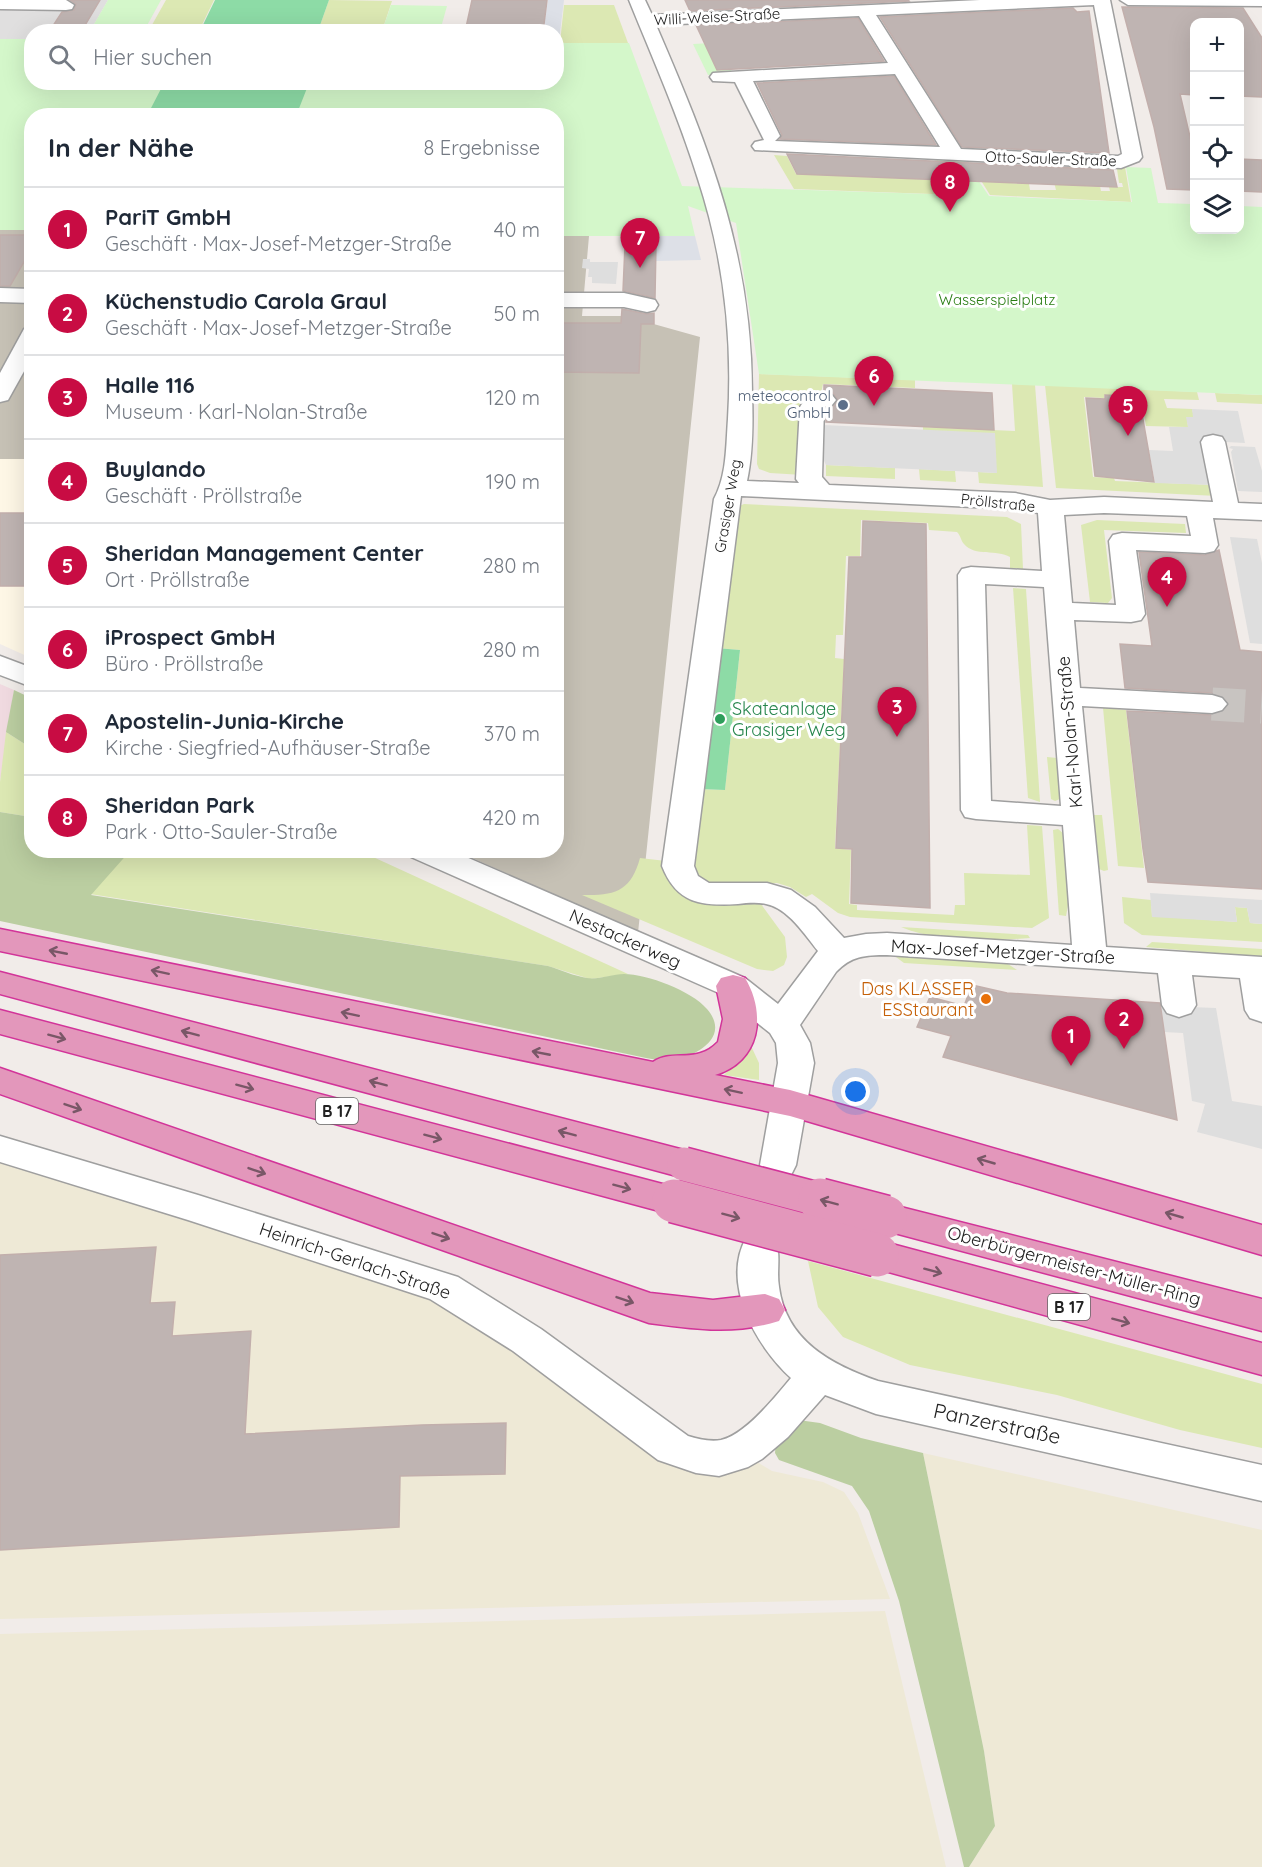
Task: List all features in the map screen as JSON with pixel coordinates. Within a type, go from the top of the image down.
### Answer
[{"type":"highway","points":[[0,940],[451,1035],[790,1103],[1262,1240]]},
{"type":"highway","name":"Oberbürgermeister-Müller-Ring","points":[[0,982],[1262,1316]]},
{"type":"highway","points":[[622,1068],[682,1069],[716,1062],[729,1052],[738,1039],[741,1026],[739,998],[734,986]]},
{"type":"highway","name":"B 17","points":[[0,1022],[1262,1359]]},
{"type":"highway","points":[[0,1081],[649,1308],[713,1316],[765,1310]]},
{"type":"street","name":"Grasiger Weg","points":[[637,0],[688,124],[711,190],[737,303],[741,414],[734,488],[727,499],[678,866],[680,875],[694,890],[723,895],[755,892],[781,897],[800,912],[837,952]]},
{"type":"street","name":"Willi-Weise-Straße","points":[[646,22],[1094,0]]},
{"type":"street","name":"Otto-Sauler-Straße","points":[[742,76],[766,141],[954,153],[963,156],[1121,162],[1132,157],[1102,0]]},
{"type":"street","points":[[1128,0],[1262,0]]},
{"type":"street","points":[[0,4],[66,5]]},
{"type":"street","points":[[864,10],[954,153]]},
{"type":"street","points":[[0,18],[50,20]]},
{"type":"street","points":[[719,77],[901,68]]},
{"type":"street","points":[[0,295],[24,296]]},
{"type":"street","points":[[564,300],[624,300],[647,305]]},
{"type":"street","points":[[0,395],[24,349]]},
{"type":"street","points":[[821,492],[809,479],[812,407],[815,401],[824,400]]},
{"type":"street","points":[[1214,442],[1227,510]]},
{"type":"street","name":"Pröllstraße","points":[[734,488],[1015,501],[1050,508],[1104,504],[1262,512]]},
{"type":"street","name":"Karl-Nolan-Straße","points":[[1050,508],[1090,956]]},
{"type":"street","points":[[1059,611],[1131,614],[1122,541],[1205,545],[1198,508]]},
{"type":"street","points":[[1056,580],[972,575],[976,810],[1077,816]]},
{"type":"street","points":[[0,665],[24,676]]},
{"type":"street","points":[[1067,696],[1212,704]]},
{"type":"street","name":"Nestackerweg","points":[[440,858],[734,986],[782,1025],[793,1043],[796,1063],[790,1103]]},
{"type":"street","name":"Max-Josef-Metzger-Straße","points":[[837,952],[876,945],[1258,967]]},
{"type":"street","points":[[782,1025],[826,963],[837,952]]},
{"type":"street","points":[[1174,962],[1179,1005]]},
{"type":"street","points":[[1258,967],[1262,1010]]},
{"type":"street","points":[[778,1165],[790,1103]]},
{"type":"street","name":"Heinrich-Gerlach-Straße","points":[[0,1149],[198,1209],[444,1288],[527,1340],[673,1448],[697,1457],[719,1458],[735,1454],[762,1437],[818,1375]]},
{"type":"street","name":"Panzerstraße","points":[[760,1248],[758,1277],[765,1310],[780,1338],[795,1357],[818,1375],[876,1397],[1262,1483]]},
{"type":"shaded area","points":[[0,0],[108,0],[94,24],[24,24],[24,39],[0,39]]},
{"type":"shaded area","points":[[548,0],[564,0],[561,24],[544,24]]},
{"type":"shaded area","points":[[0,230],[24,230],[24,459],[0,459]]},
{"type":"shaded area","points":[[564,236],[589,236],[582,316],[625,316],[700,337],[638,933],[472,858],[564,858]]},
{"type":"shaded area","points":[[656,236],[695,236],[701,260],[656,261]]},
{"type":"shaded area","points":[[583,259],[590,259],[590,262],[618,262],[616,284],[592,283],[592,277],[588,277],[589,269],[582,268]]},
{"type":"shaded area","points":[[1192,409],[1238,411],[1245,443],[1207,441],[1215,485],[1155,483],[1149,450],[1173,451],[1169,427],[1188,427],[1186,417],[1193,417]]},
{"type":"shaded area","points":[[823,425],[995,433],[997,473],[826,465],[821,454]]},
{"type":"shaded area","points":[[1231,446],[1255,447],[1262,471],[1262,492],[1238,491],[1231,452],[1233,449],[1229,448]]},
{"type":"shaded area","points":[[0,459],[24,459],[24,655],[0,644]]},
{"type":"shaded area","points":[[1230,537],[1257,539],[1262,563],[1262,644],[1250,643]]},
{"type":"shaded area","points":[[0,684],[14,690],[0,782]]},
{"type":"shaded area","points":[[1150,893],[1262,900],[1262,924],[1250,923],[1247,908],[1235,907],[1237,922],[1152,917]]},
{"type":"shaded area","points":[[1139,1005],[1216,1008],[1232,1101],[1262,1106],[1262,1149],[1197,1132],[1205,1104],[1192,1101],[1183,1033],[1143,1031]]},
{"type":"shaded area","points":[[0,1149],[444,1288],[673,1448],[739,1451],[772,1471],[823,1482],[844,1492],[858,1513],[890,1599],[0,1619]]},
{"type":"shaded area","points":[[923,1453],[1262,1530],[1262,1867],[969,1867],[995,1826],[984,1751]]},
{"type":"shaded area","points":[[885,1611],[946,1867],[0,1867],[0,1634]]},
{"type":"green space","points":[[108,0],[161,0],[148,24],[94,24]]},
{"type":"green space","points":[[166,0],[214,0],[202,24],[152,24]]},
{"type":"green space","points":[[215,0],[329,0],[320,24],[203,24]]},
{"type":"green space","points":[[329,0],[392,1],[384,24],[320,24]]},
{"type":"green space","points":[[391,5],[447,6],[442,24],[384,24]]},
{"type":"green space","points":[[564,5],[614,5],[628,43],[564,43],[564,24],[562,24]]},
{"type":"green space","name":"Wasserspielplatz","points":[[0,39],[24,39],[24,90],[564,90],[564,43],[629,43],[682,186],[960,195],[939,160],[965,161],[989,196],[1132,202],[1126,167],[1151,168],[1158,203],[1190,204],[1190,234],[1244,234],[1244,206],[1262,207],[1262,395],[759,374],[736,223],[688,206],[695,236],[564,236],[564,108],[24,108],[24,230],[0,230]]},
{"type":"green space","points":[[711,43],[727,62],[733,74],[708,75],[693,44]]},
{"type":"green space","points":[[160,90],[306,90],[299,108],[151,108]]},
{"type":"green space","points":[[774,155],[787,156],[796,174],[940,180],[929,162],[938,160],[959,195],[794,189]]},
{"type":"green space","points":[[989,161],[1013,162],[1013,165],[995,164],[993,182],[1029,184],[1030,190],[1056,190],[1054,182],[1043,181],[1041,166],[1046,166],[1046,169],[1071,167],[1073,186],[1100,186],[1101,191],[1110,191],[1109,187],[1123,187],[1122,183],[1119,183],[1117,169],[1099,168],[1099,166],[1125,167],[1131,202],[990,195],[980,179]]},
{"type":"green space","points":[[759,374],[915,380],[915,388],[823,384],[803,475],[770,473],[759,469],[757,464]]},
{"type":"green space","points":[[1012,384],[1035,385],[1043,487],[979,483],[978,472],[997,473],[923,430],[923,427],[1015,431]]},
{"type":"green space","points":[[1045,385],[1197,392],[1199,400],[1164,399],[1167,408],[1192,409],[1194,417],[1187,417],[1188,427],[1146,426],[1141,397],[1104,395],[1104,398],[1084,397],[1093,477],[1114,478],[1115,481],[1215,485],[1217,496],[1056,488]]},
{"type":"green space","points":[[1215,393],[1262,395],[1262,404],[1217,402]]},
{"type":"green space","points":[[826,465],[895,468],[895,479],[826,476]]},
{"type":"green space","points":[[919,469],[955,471],[956,482],[920,480]]},
{"type":"green space","points":[[744,504],[1007,517],[1021,524],[1023,569],[1010,568],[1010,557],[1005,555],[980,552],[969,548],[957,532],[929,530],[928,523],[861,520],[860,556],[846,556],[843,635],[836,635],[835,658],[844,659],[835,848],[851,850],[849,904],[857,905],[857,910],[954,915],[955,905],[965,905],[964,873],[1030,875],[1027,825],[1042,826],[1049,918],[1032,928],[850,917],[838,913],[812,894],[806,897],[790,887],[777,883],[716,888],[690,874],[696,789],[725,790],[740,650],[716,648],[735,508]]},
{"type":"green space","points":[[1097,520],[1185,524],[1186,533],[1104,530],[1112,598],[1108,603],[1090,602],[1081,525]]},
{"type":"green space","points":[[1013,588],[1026,589],[1040,802],[1028,798]]},
{"type":"green space","name":"Skateanlage Grasiger Weg","points":[[716,648],[740,650],[725,790],[699,789]]},
{"type":"green space","points":[[14,690],[24,695],[24,744],[6,732]]},
{"type":"green space","points":[[1103,708],[1126,710],[1144,868],[1118,866]]},
{"type":"green space","points":[[6,732],[24,744],[24,816],[0,812],[0,782]]},
{"type":"green space","points":[[1047,757],[1057,758],[1060,799],[1055,801],[1051,799]]},
{"type":"green space","points":[[0,812],[24,816],[24,858],[124,858],[91,895],[548,966],[587,978],[624,974],[645,977],[680,990],[700,1002],[714,1019],[715,1029],[713,1037],[699,1051],[679,1058],[663,1060],[646,1058],[0,921]]},
{"type":"green space","points":[[1094,815],[1102,815],[1108,870],[1104,871],[1099,869]]},
{"type":"green space","points":[[1058,829],[1063,833],[1068,905],[1066,916],[1059,915],[1053,830]]},
{"type":"green space","points":[[123,858],[375,858],[628,974],[590,979],[548,966],[90,894]]},
{"type":"green space","points":[[640,858],[666,861],[669,877],[758,900],[785,937],[787,957],[784,965],[773,971],[757,969],[582,895],[604,894],[620,889],[632,878]]},
{"type":"green space","points":[[1122,897],[1151,900],[1152,916],[1237,922],[1235,907],[1247,908],[1250,923],[1262,924],[1262,942],[1142,935],[1124,923]]},
{"type":"green space","points":[[901,927],[1028,935],[1030,938],[982,940],[947,938]]},
{"type":"green space","points":[[1152,942],[1262,949],[1262,957],[1146,947]]},
{"type":"green space","points":[[896,957],[1005,962],[1017,970],[904,963]]},
{"type":"green space","points":[[751,1046],[759,1063],[759,1080],[724,1075]]},
{"type":"green space","points":[[808,1261],[1262,1384],[1262,1448],[1180,1430],[1057,1395],[910,1365],[843,1337],[818,1307]]},
{"type":"green space","points":[[798,1420],[820,1423],[861,1438],[923,1453],[984,1751],[995,1826],[969,1867],[964,1867],[899,1601],[869,1511],[852,1486],[779,1460],[775,1453],[776,1440]]},
{"type":"building","points":[[70,0],[100,0],[86,24],[54,24],[62,12],[74,10],[76,4]]},
{"type":"building","points":[[472,0],[547,0],[544,24],[467,24]]},
{"type":"building","points":[[685,0],[908,0],[909,1],[690,11]]},
{"type":"building","points":[[1122,7],[1243,8],[1262,38],[1262,97],[1244,96],[1244,18],[1190,18],[1190,95],[1180,94],[1190,137],[1190,190],[1167,189],[1154,127]]},
{"type":"building","points":[[1073,8],[1077,12],[1089,11],[1109,153],[962,147],[880,17]]},
{"type":"building","points":[[858,18],[884,61],[717,70],[696,25]]},
{"type":"building","points":[[894,76],[936,145],[780,139],[782,135],[757,83]]},
{"type":"building","points":[[787,154],[1113,170],[1117,187],[797,174]]},
{"type":"building","points":[[1244,159],[1262,160],[1262,192],[1244,191]]},
{"type":"building","points":[[0,235],[24,235],[24,262],[10,286],[0,286]]},
{"type":"building","points":[[625,245],[656,245],[655,298],[623,291]]},
{"type":"building","points":[[622,309],[647,314],[654,313],[654,324],[641,324],[639,373],[564,372],[564,323],[621,323]]},
{"type":"building","points":[[824,385],[992,393],[994,430],[826,422],[826,409],[834,406],[838,400],[833,393],[824,391]]},
{"type":"building","points":[[1105,395],[1139,397],[1154,482],[1095,476],[1086,398],[1105,399]]},
{"type":"building","points":[[0,513],[24,513],[24,586],[0,586]]},
{"type":"building","points":[[863,521],[926,524],[930,908],[851,903],[852,849],[836,848],[849,557],[862,557]]},
{"type":"building","points":[[1219,550],[1240,650],[1262,652],[1262,889],[1148,882],[1143,849],[1127,711],[1212,715],[1223,712],[1229,704],[1224,697],[1212,693],[1125,688],[1120,644],[1152,646],[1139,552],[1205,555]]},
{"type":"building","points":[[972,985],[1007,993],[1160,1003],[1177,1120],[943,1057],[951,1036],[917,1027],[930,997],[964,1006]]},
{"type":"building","points":[[156,1247],[150,1303],[175,1302],[172,1336],[251,1331],[245,1434],[506,1423],[505,1474],[400,1476],[399,1527],[0,1550],[0,1255]]},
{"type":"tunnel","points":[[1212,704],[1262,707]]},
{"type":"place","name":"Sheridan Park","points":[[950,212]]},
{"type":"place","name":"Apostelin-Junia-Kirche","points":[[640,268]]},
{"type":"place","name":"meteocontrol GmbH","points":[[843,405]]},
{"type":"place","name":"iProspect GmbH","points":[[874,406]]},
{"type":"place","name":"Sheridan Management Center","points":[[1128,436]]},
{"type":"place","name":"Buylando","points":[[1167,607]]},
{"type":"place","name":"Skateanlage Grasiger Weg","points":[[720,719]]},
{"type":"place","name":"Halle 116","points":[[897,737]]},
{"type":"place","name":"Das KLASSER ESStaurant","points":[[986,999]]},
{"type":"place","name":"Küchenstudio Carola Graul","points":[[1124,1049]]},
{"type":"place","name":"PariT GmbH","points":[[1071,1066]]}]
